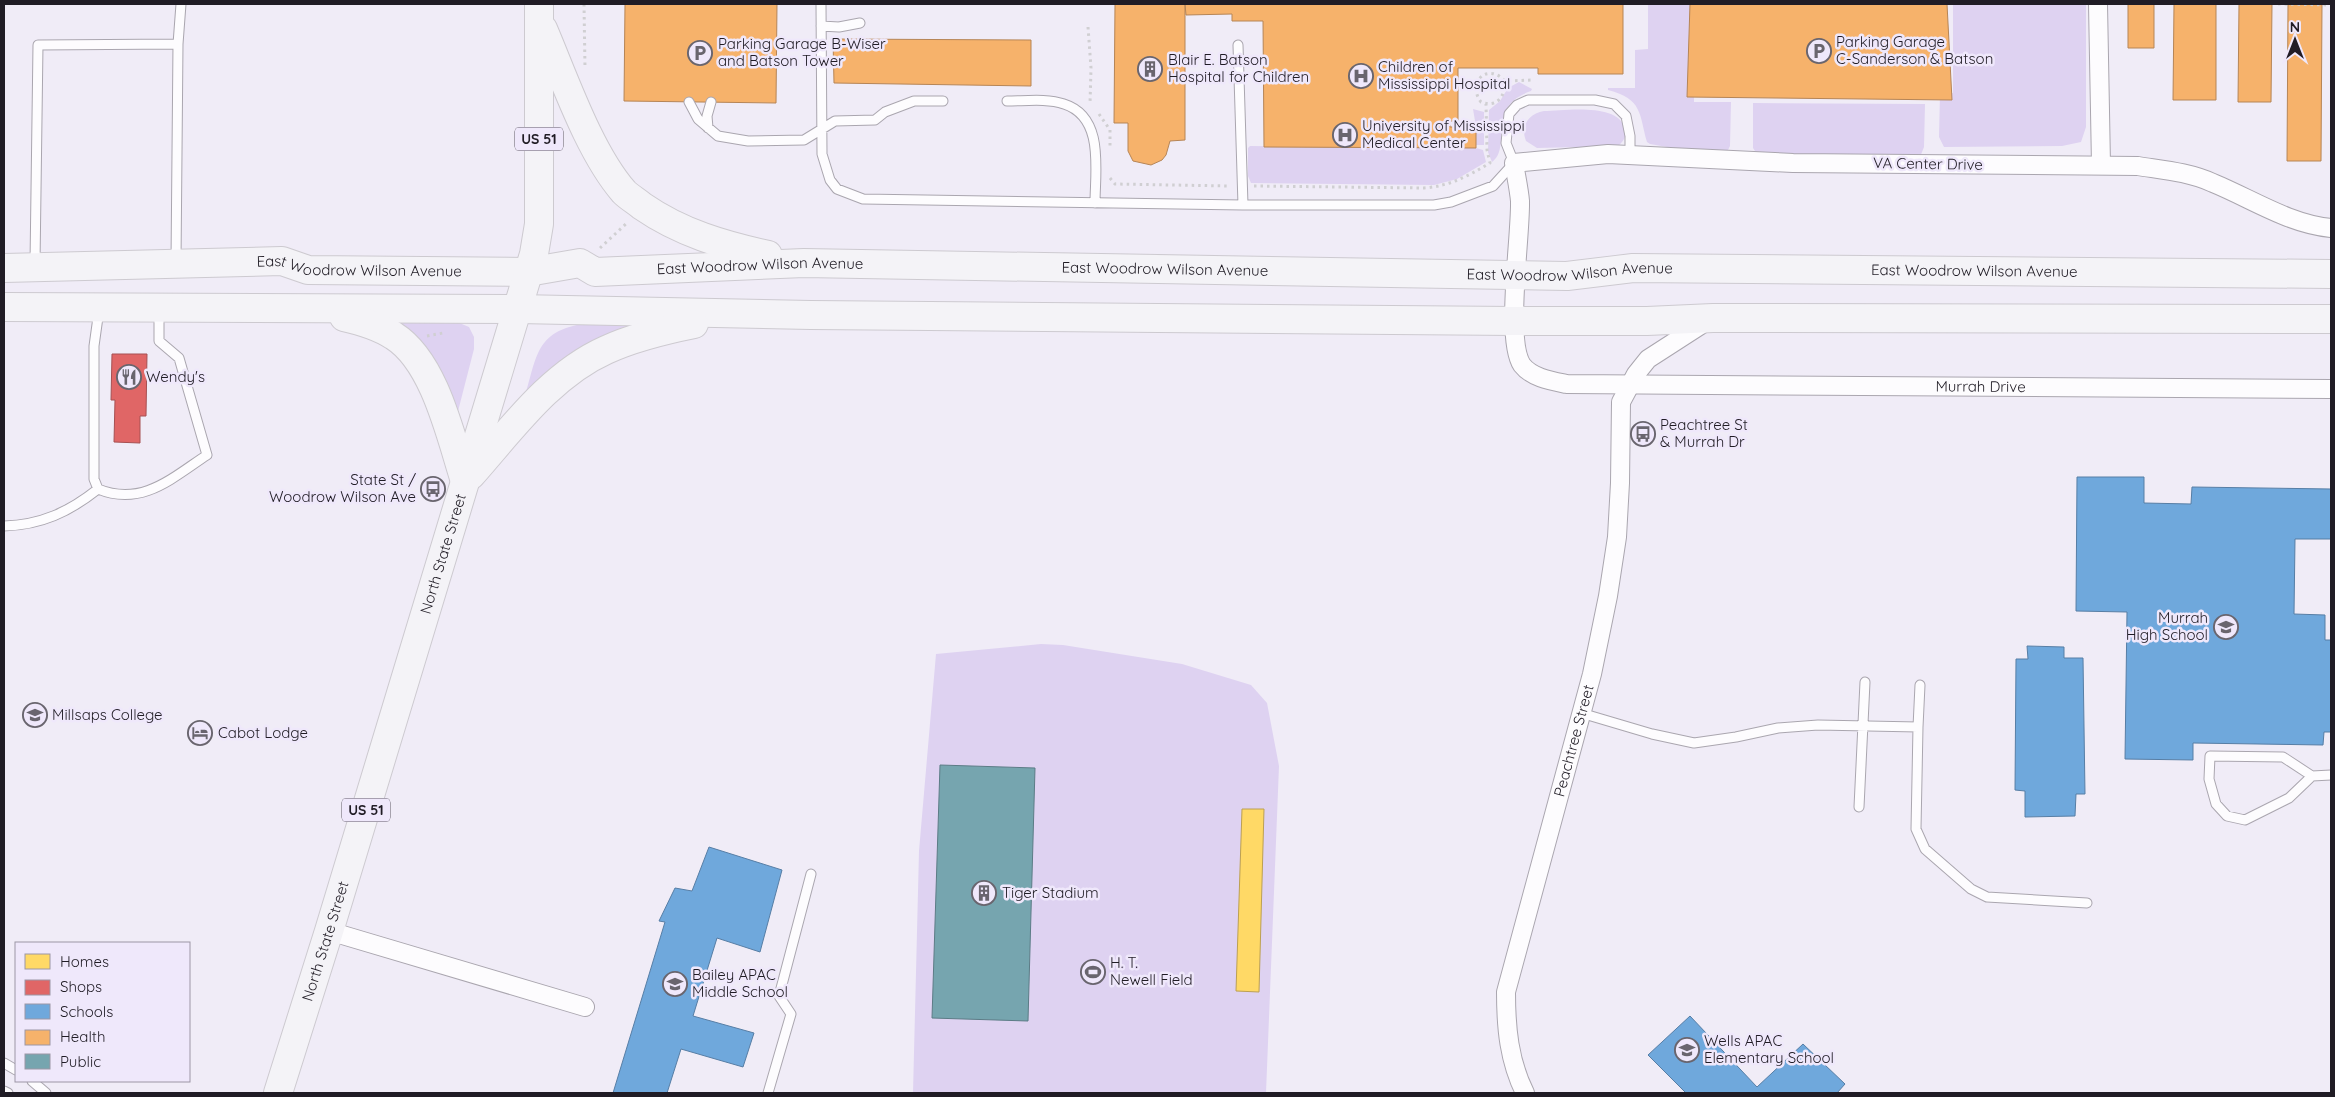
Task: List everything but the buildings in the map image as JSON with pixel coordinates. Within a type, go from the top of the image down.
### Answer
[{"type":"main road","points":[[539,11],[575,105],[601,158],[625,193],[652,213],[685,231],[724,245],[804,263]]},
{"type":"main road","name":"North State Street","points":[[278,1093],[329,931],[528,272],[539,224],[539,11]]},
{"type":"main road","name":"East Woodrow Wilson Avenue","points":[[4,268],[282,261],[308,270],[528,272],[580,263],[595,272],[804,263],[1567,276],[1633,268],[2331,274]]},
{"type":"main road","points":[[4,307],[518,309],[741,314],[1515,322],[1647,322],[1713,318],[2331,319]]},
{"type":"main road","points":[[301,309],[369,323],[396,336],[402,342],[419,361],[437,393],[465,481]]},
{"type":"main road","points":[[465,481],[536,402],[574,369],[605,350],[646,335],[741,314]]},
{"type":"street","points":[[2098,4],[2101,165]]},
{"type":"street","name":"VA Center Drive","points":[[1514,163],[1608,154],[1793,162],[2138,166],[2188,174],[2212,182],[2266,209],[2295,220],[2331,228]]},
{"type":"street","points":[[1514,163],[1520,201],[1515,275],[1515,322],[1517,350],[1522,364],[1531,373],[1548,381],[1567,384],[1630,384]]},
{"type":"street","name":"Peachtree Street","points":[[1525,1093],[1517,1078],[1509,1050],[1506,1023],[1506,992],[1581,713],[1608,596],[1618,519],[1622,402],[1630,384],[1648,359],[1713,318]]},
{"type":"street","name":"Murrah Drive","points":[[1630,384],[2331,389]]},
{"type":"street","points":[[329,931],[585,1006]]},
{"type":"lane","points":[[176,264],[178,44],[181,4]]},
{"type":"lane","points":[[821,4],[822,154],[830,180],[837,188],[863,199],[1399,206],[1451,202],[1492,186],[1514,163],[1506,143],[1509,114],[1517,105],[1528,100],[1595,100],[1614,104],[1626,116],[1630,136],[1630,156]]},
{"type":"lane","points":[[821,26],[839,27],[860,23]]},
{"type":"lane","points":[[35,267],[38,45],[178,44]]},
{"type":"lane","points":[[1238,45],[1243,205]]},
{"type":"lane","points":[[1007,100],[1066,104],[1088,124],[1096,147],[1094,203]]},
{"type":"lane","points":[[689,102],[698,119],[718,136],[748,140],[804,140],[834,121],[864,122],[875,120],[885,112],[914,101],[943,101]]},
{"type":"lane","points":[[708,128],[707,116],[710,102]]},
{"type":"lane","points":[[99,307],[94,346],[94,479],[98,489],[111,494],[126,496],[146,492],[207,455],[179,358],[159,341],[159,308]]},
{"type":"lane","points":[[4,526],[32,523],[60,515],[78,505],[98,489]]},
{"type":"lane","points":[[1859,807],[1865,682]]},
{"type":"lane","points":[[1920,685],[1916,829],[1924,848],[1972,889],[1986,897],[2087,903]]},
{"type":"lane","points":[[1581,713],[1652,734],[1694,742],[1736,737],[1778,728],[1863,725],[1918,727]]},
{"type":"lane","points":[[2312,776],[2289,798],[2246,820],[2227,816],[2216,804],[2209,780],[2210,756],[2282,758],[2312,776],[2331,775]]},
{"type":"lane","points":[[768,1093],[791,1014],[778,996],[812,874]]},
{"type":"lane","points":[[4,1063],[15,1069]]},
{"type":"lane","points":[[33,1082],[46,1093]]},
{"type":"lane","points":[[4,1091],[8,1093]]},
{"type":"path","points":[[2278,4],[2331,6]]},
{"type":"path","points":[[1088,28],[1091,68],[1090,105],[1102,117],[1110,130],[1110,155]]},
{"type":"path","points":[[1490,72],[1500,76],[1505,81],[1505,91],[1496,103],[1486,104],[1481,102],[1475,91],[1478,77],[1490,72]]},
{"type":"path","points":[[1505,81],[1532,80]]},
{"type":"path","points":[[1109,171],[1110,180],[1115,184],[1442,186],[1462,180],[1490,163],[1487,150],[1486,104]]},
{"type":"shaded area","points":[[1648,4],[1695,4],[1694,102],[1731,102],[1730,146],[1727,152],[1719,156],[1650,144],[1647,142],[1638,109],[1634,103],[1628,98],[1608,90],[1608,88],[1635,88],[1635,50],[1648,49]]},
{"type":"shaded area","points":[[1953,4],[2086,4],[2086,127],[2081,142],[2062,146],[1944,147],[1939,137],[1940,94],[1953,93]]},
{"type":"shaded area","points":[[1519,82],[1532,89],[1517,98],[1508,107],[1504,117],[1498,155],[1492,162],[1488,152],[1489,110],[1500,101],[1508,88]]},
{"type":"shaded area","points":[[1753,103],[1925,104],[1924,147],[1920,157],[1757,154],[1753,148]]},
{"type":"shaded area","points":[[1473,109],[1484,112],[1484,145],[1476,145]]},
{"type":"shaded area","points":[[1544,111],[1602,111],[1621,120],[1625,129],[1625,136],[1618,146],[1537,148],[1526,141],[1524,130],[1530,117]]},
{"type":"shaded area","points":[[1250,146],[1476,148],[1483,150],[1486,162],[1457,179],[1434,185],[1251,183],[1248,176],[1248,148]]},
{"type":"shaded area","points":[[396,318],[452,320],[469,327],[474,337],[474,349],[456,419],[417,338]]},
{"type":"shaded area","points":[[582,324],[652,324],[525,396],[536,358],[547,340],[555,333]]},
{"type":"shaded area","name":"H. T. Newell Field","points":[[1041,644],[1063,645],[1182,664],[1251,685],[1267,703],[1279,766],[1266,1093],[913,1093],[919,851],[936,654]]},
{"type":"place","name":"Parking Garage C-Sanderson & Batson","points":[[1819,51]]},
{"type":"place","name":"Parking Garage B-Wiser and Batson Tower","points":[[700,53]]},
{"type":"place","name":"Blair E. Batson Hospital for Children","points":[[1150,69]]},
{"type":"place","name":"Children of Mississippi Hospital","points":[[1361,76]]},
{"type":"place","name":"University of Mississippi Medical Center","points":[[1345,135]]},
{"type":"place","name":"Wendy's","points":[[129,377]]},
{"type":"place","name":"Peachtree St & Murrah Dr","points":[[1643,434]]},
{"type":"place","name":"State St / Woodrow Wilson Ave","points":[[433,489]]},
{"type":"place","name":"Murrah High School","points":[[2226,627]]},
{"type":"place","name":"Millsaps College","points":[[35,715]]},
{"type":"place","name":"Cabot Lodge","points":[[200,733]]},
{"type":"place","name":"Tiger Stadium","points":[[984,893]]},
{"type":"place","name":"H. T. Newell Field","points":[[1093,972]]},
{"type":"place","name":"Bailey APAC Middle School","points":[[675,984]]},
{"type":"place","name":"Wells APAC Elementary School","points":[[1687,1050]]}]
